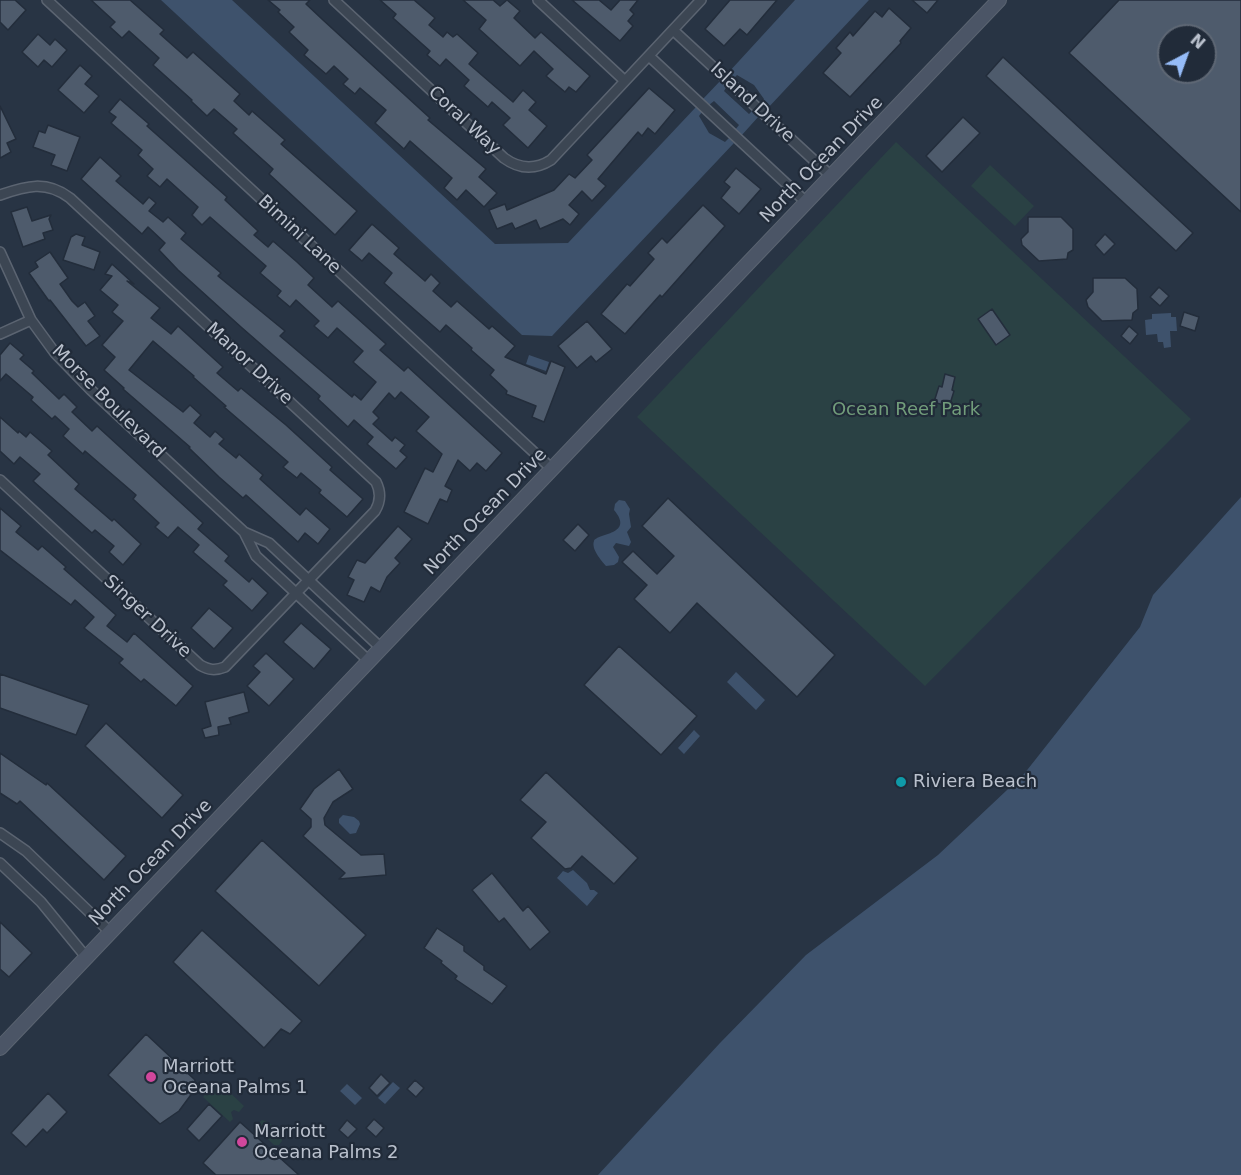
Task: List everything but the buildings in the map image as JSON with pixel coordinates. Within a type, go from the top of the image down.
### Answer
[{"type":"main road","name":"North Ocean Drive","points":[[0,1048],[999,0]]},
{"type":"street","name":"Bimini Lane","points":[[47,0],[552,469]]},
{"type":"street","name":"Coral Way","points":[[334,0],[504,158],[511,163],[526,167],[544,165],[551,160],[701,0]]},
{"type":"street","points":[[538,0],[626,81]]},
{"type":"street","name":"Island Drive","points":[[673,30],[831,176]]},
{"type":"street","name":"Island Drive","points":[[649,56],[806,202]]},
{"type":"street","name":"Manor Drive","points":[[0,195],[32,185],[49,186],[63,192],[376,482],[380,489],[380,504],[375,511],[296,593]]},
{"type":"street","name":"Morse Boulevard","points":[[0,252],[32,321],[55,353],[77,377],[244,532],[269,543],[381,648]]},
{"type":"street","points":[[0,334],[32,321]]},
{"type":"street","name":"Singer Drive","points":[[0,480],[207,669],[216,670],[225,667],[296,593]]},
{"type":"street","name":"Morse Boulevard","points":[[244,532],[256,556],[369,661]]},
{"type":"street","points":[[0,833],[26,851],[110,932]]},
{"type":"street","points":[[0,863],[40,902],[86,957]]},
{"type":"green space","name":"Ocean Reef Park","points":[[896,142],[1191,419],[925,686],[637,417]]},
{"type":"green space","points":[[990,165],[1034,206],[1015,226],[971,186]]},
{"type":"green space","points":[[218,1081],[244,1106],[239,1112],[234,1110],[231,1112],[233,1119],[230,1122],[203,1097]]},
{"type":"green space","points":[[262,1120],[278,1131],[282,1138],[279,1145],[274,1145],[257,1129],[257,1124]]},
{"type":"water","points":[[161,0],[232,0],[495,244],[568,243],[696,107],[702,112],[699,116],[709,133],[725,142],[729,138],[734,143],[552,336],[522,335]]},
{"type":"water","points":[[795,0],[869,0],[767,109],[761,103],[764,99],[754,85],[737,75],[734,78],[728,73]]},
{"type":"water","points":[[721,80],[727,86],[724,91],[749,114],[752,111],[759,116],[741,136],[735,130],[739,125],[714,101],[709,105],[703,99]]},
{"type":"water","points":[[1171,313],[1171,317],[1176,317],[1177,331],[1170,331],[1171,347],[1164,348],[1163,342],[1158,342],[1157,334],[1146,335],[1145,320],[1152,319],[1152,314]]},
{"type":"water","points":[[529,355],[549,362],[546,371],[526,364]]},
{"type":"water","points":[[1241,497],[1241,1175],[598,1175],[720,1043],[806,955],[938,855],[1024,774],[1140,627],[1153,595]]},
{"type":"water","points":[[619,500],[625,501],[630,509],[631,527],[627,532],[631,542],[629,546],[616,543],[613,547],[619,557],[618,562],[606,566],[599,558],[593,544],[597,538],[618,529],[619,518],[614,510]]},
{"type":"water","points":[[736,672],[765,700],[756,710],[727,682]]},
{"type":"water","points":[[694,730],[700,736],[684,754],[678,748]]},
{"type":"water","points":[[343,815],[354,817],[359,821],[356,833],[350,834],[339,823]]},
{"type":"water","points":[[573,870],[587,883],[590,890],[598,893],[587,906],[557,878],[563,871],[568,873]]},
{"type":"water","points":[[393,1082],[400,1088],[385,1104],[378,1098]]},
{"type":"water","points":[[347,1084],[362,1098],[355,1105],[340,1091]]},
{"type":"place","name":"Riviera Beach","points":[[901,782]]},
{"type":"place","name":"Marriott Oceana Palms 1","points":[[151,1077]]},
{"type":"place","name":"Marriott Oceana Palms 2","points":[[242,1142]]}]
